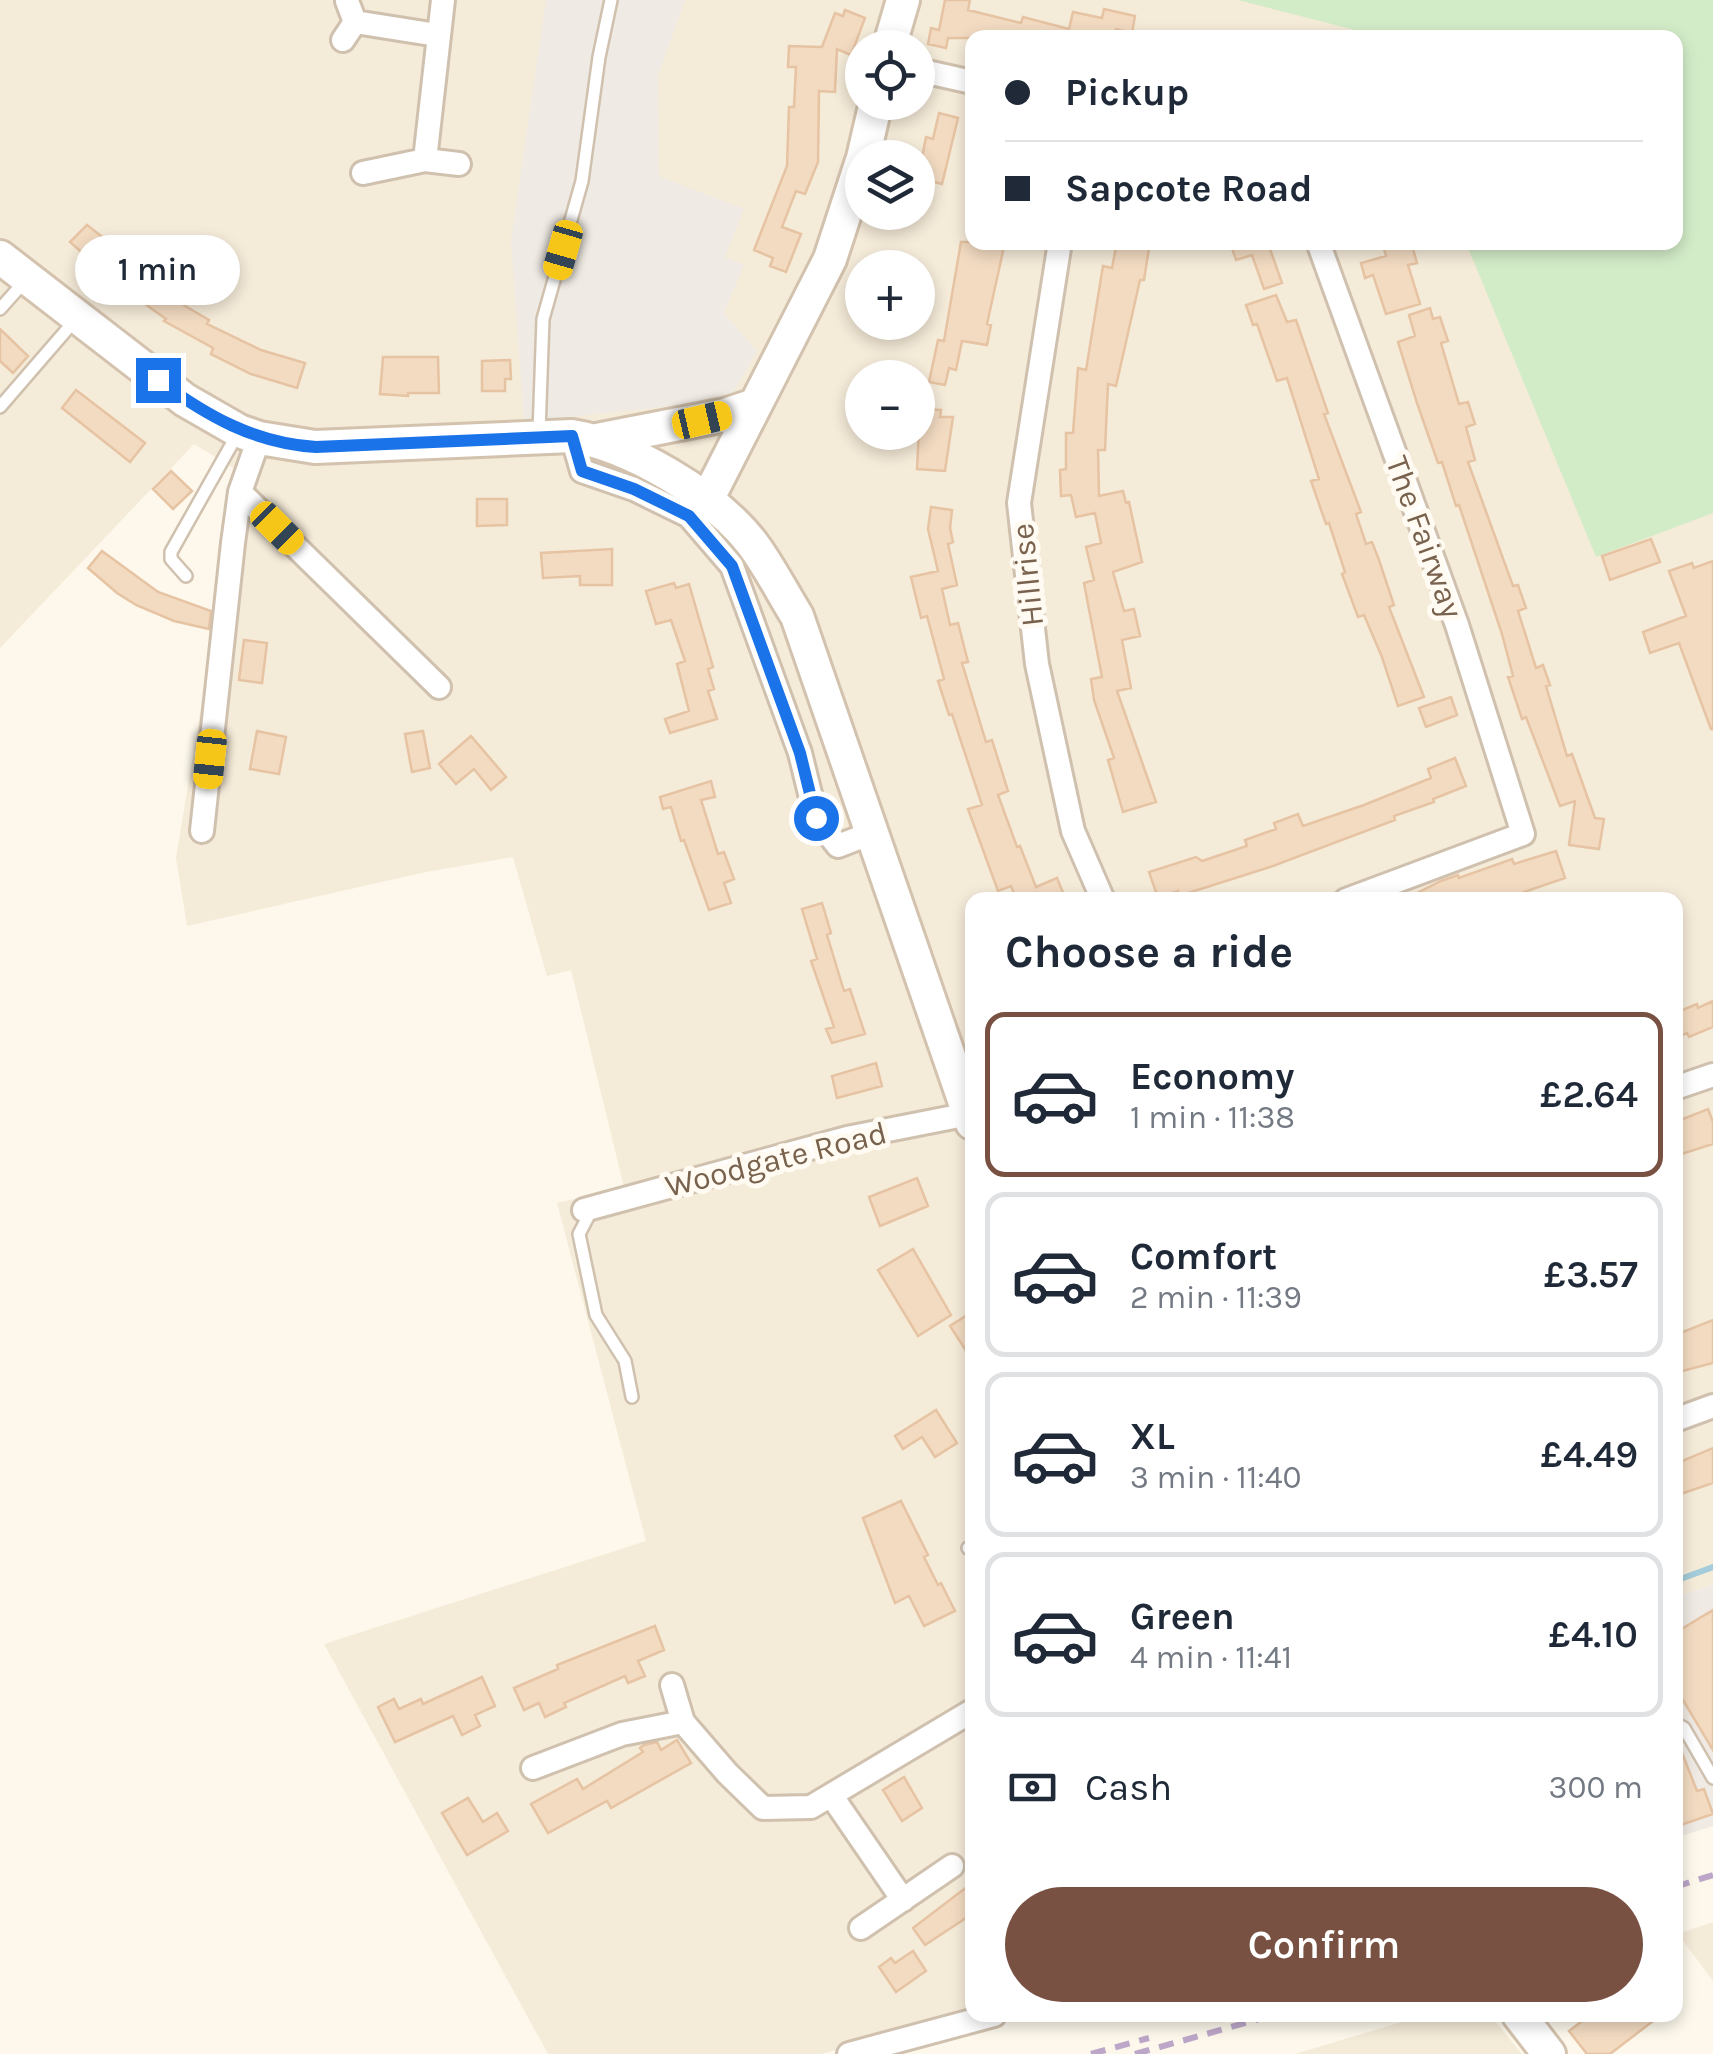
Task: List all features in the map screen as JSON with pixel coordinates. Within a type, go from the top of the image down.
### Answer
[{"type":"main road","points":[[894,30],[903,0]]},
{"type":"main road","points":[[708,500],[830,259],[845,214]]},
{"type":"main road","points":[[0,257],[185,400],[249,435],[316,447],[569,437],[694,422],[755,405]]},
{"type":"main road","points":[[569,437],[658,470],[708,500],[750,542],[796,616],[965,1100]]},
{"type":"main road","points":[[1525,2022],[1549,2054]]},
{"type":"street","points":[[425,160],[443,0]]},
{"type":"street","points":[[348,21],[437,35]]},
{"type":"street","points":[[935,74],[965,80]]},
{"type":"street","points":[[364,173],[425,160],[459,164]]},
{"type":"street","name":"Hillrise","points":[[1059,250],[1020,503],[1037,664],[1074,831],[1100,892]]},
{"type":"street","name":"The Fairway","points":[[1321,250],[1457,626],[1523,834],[1367,892]]},
{"type":"street","points":[[202,831],[249,435]]},
{"type":"street","points":[[569,437],[582,471],[634,489],[689,516],[732,566],[800,753],[816,818],[838,846],[874,832]]},
{"type":"street","points":[[240,492],[439,687]]},
{"type":"street","points":[[1683,1085],[1713,1075]]},
{"type":"street","name":"Woodgate Road","points":[[589,1209],[846,1138],[965,1119]]},
{"type":"street","points":[[1683,1417],[1713,1406]]},
{"type":"street","points":[[672,1685],[684,1722],[726,1773],[763,1808],[811,1807],[965,1715]]},
{"type":"street","points":[[533,1768],[622,1734],[684,1722]]},
{"type":"street","points":[[830,1796],[902,1900]]},
{"type":"street","points":[[861,1928],[952,1866]]},
{"type":"street","points":[[848,2054],[968,2022]]},
{"type":"lane","points":[[569,437],[543,318],[582,181],[598,57],[610,0]]},
{"type":"lane","points":[[0,309],[26,278]]},
{"type":"lane","points":[[0,407],[76,319]]},
{"type":"lane","points":[[186,576],[171,559],[171,552],[249,435]]},
{"type":"lane","points":[[589,1209],[579,1234],[596,1315],[625,1360],[632,1398]]},
{"type":"lane","points":[[1683,1727],[1713,1778]]},
{"type":"shaded area","points":[[0,0],[1713,0],[1713,1584],[1683,1595],[1683,892],[965,892],[965,2016],[821,2054],[548,2054],[324,1644],[646,1541],[557,1203],[624,1187],[571,970],[547,976],[513,857],[426,872],[187,926],[176,858],[240,472],[194,444],[0,648]]},
{"type":"shaded area","points":[[546,0],[685,0],[658,76],[659,176],[744,209],[725,257],[744,265],[724,313],[757,351],[733,393],[681,405],[524,422],[511,239]]},
{"type":"shaded area","points":[[1713,1584],[1713,1826],[1683,1835],[1683,1595]]},
{"type":"shaded area","points":[[1713,1922],[1713,1981],[1683,1941],[1683,1932]]},
{"type":"shaded area","points":[[1402,2022],[1496,2022],[1522,2054],[1295,2054]]},
{"type":"green space","points":[[1238,0],[1713,0],[1713,513],[1596,557],[1469,250],[1683,250],[1683,30],[1355,30]]},
{"type":"building","points":[[945,0],[970,0],[968,10],[1021,23],[1023,17],[1069,29],[1073,12],[1102,18],[1104,9],[1135,16],[1133,30],[965,30],[965,38],[948,38],[946,48],[935,46],[935,30],[931,28],[939,30]]},
{"type":"building","points":[[845,10],[865,18],[860,30],[845,30],[845,52],[837,49],[835,92],[819,91],[818,162],[805,194],[796,191],[782,227],[801,234],[786,272],[770,266],[773,258],[754,250],[787,166],[789,107],[794,107],[796,67],[788,67],[789,46],[822,47],[835,13],[843,16]]},
{"type":"building","points":[[939,113],[958,118],[942,184],[935,182],[935,140],[925,140],[933,139]]},
{"type":"building","points":[[87,225],[174,293],[170,297],[209,320],[207,324],[261,350],[305,363],[297,388],[251,374],[211,354],[213,348],[164,321],[70,242]]},
{"type":"building","points":[[961,242],[965,242],[965,250],[1003,250],[987,324],[991,325],[987,345],[962,341],[956,370],[949,368],[945,385],[935,383],[938,340],[944,341]]},
{"type":"building","points":[[1115,250],[1149,250],[1116,386],[1108,384],[1105,450],[1098,450],[1099,496],[1123,491],[1142,562],[1113,572],[1124,611],[1134,609],[1140,636],[1122,640],[1131,688],[1117,691],[1156,802],[1123,812],[1108,760],[1114,758],[1091,679],[1102,677],[1084,583],[1094,580],[1086,547],[1101,543],[1095,513],[1076,517],[1071,495],[1061,496],[1060,470],[1066,469],[1066,433],[1073,433],[1078,368],[1086,370],[1103,266],[1112,268]]},
{"type":"building","points":[[1233,250],[1270,250],[1282,283],[1264,289],[1252,255],[1236,260]]},
{"type":"building","points":[[1384,250],[1413,250],[1417,263],[1408,265],[1420,304],[1386,314],[1373,275],[1365,278],[1361,263],[1386,256]]},
{"type":"building","points":[[1276,295],[1287,322],[1296,320],[1328,413],[1324,414],[1361,512],[1356,514],[1366,544],[1372,542],[1379,560],[1394,605],[1389,607],[1424,697],[1398,706],[1382,657],[1364,615],[1358,617],[1342,574],[1345,572],[1329,523],[1326,524],[1311,481],[1319,479],[1287,378],[1277,381],[1257,324],[1253,325],[1246,305]]},
{"type":"building","points":[[1430,308],[1433,319],[1440,317],[1448,341],[1441,343],[1459,404],[1468,402],[1475,424],[1466,427],[1475,460],[1468,462],[1513,586],[1518,585],[1526,608],[1518,611],[1536,668],[1543,665],[1567,756],[1572,754],[1595,818],[1604,819],[1599,849],[1569,845],[1575,801],[1560,806],[1526,717],[1522,719],[1508,677],[1513,676],[1502,634],[1459,505],[1456,506],[1442,462],[1438,463],[1417,403],[1398,342],[1415,336],[1409,315]]},
{"type":"building","points":[[0,329],[28,356],[13,373],[0,361]]},
{"type":"building","points":[[383,357],[438,357],[439,393],[380,394]]},
{"type":"building","points":[[510,360],[511,379],[505,379],[505,391],[482,391],[482,361]]},
{"type":"building","points":[[76,390],[145,443],[130,462],[62,408]]},
{"type":"building","points":[[935,410],[941,410],[940,417],[953,417],[945,471],[917,469],[918,450],[935,450]]},
{"type":"building","points":[[171,471],[192,491],[173,509],[153,489]]},
{"type":"building","points":[[477,499],[507,499],[507,525],[477,526]]},
{"type":"building","points":[[931,507],[952,510],[953,542],[948,544],[957,585],[942,589],[950,625],[958,623],[968,662],[962,663],[986,742],[992,740],[1008,791],[998,795],[1036,887],[1057,878],[1063,892],[1013,892],[1011,886],[998,891],[968,809],[982,805],[938,681],[944,679],[927,616],[921,618],[911,577],[938,571],[928,529]]},
{"type":"building","points":[[1651,539],[1660,562],[1610,580],[1602,556]]},
{"type":"building","points":[[612,549],[612,585],[580,585],[580,576],[543,578],[541,553]]},
{"type":"building","points":[[102,551],[158,592],[211,611],[209,629],[174,621],[117,593],[88,568]]},
{"type":"building","points":[[1713,561],[1711,729],[1679,643],[1650,653],[1643,632],[1686,616],[1669,571]]},
{"type":"building","points":[[674,583],[676,588],[689,584],[713,667],[708,669],[714,689],[708,691],[717,719],[670,733],[665,719],[689,711],[677,664],[685,661],[671,620],[656,624],[646,591]]},
{"type":"building","points":[[244,640],[267,643],[262,683],[239,680]]},
{"type":"building","points":[[1451,697],[1457,715],[1426,727],[1419,708]]},
{"type":"building","points":[[257,731],[286,737],[279,774],[250,769]]},
{"type":"building","points":[[423,731],[430,768],[412,772],[405,734]]},
{"type":"building","points":[[471,736],[506,777],[491,790],[474,769],[456,784],[439,764]]},
{"type":"building","points":[[1455,758],[1466,786],[1394,816],[1395,820],[1270,867],[1192,892],[1156,892],[1149,872],[1247,846],[1245,840],[1276,829],[1274,823],[1298,814],[1303,826],[1364,805],[1431,778],[1428,769]]},
{"type":"building","points":[[711,781],[715,797],[701,800],[718,854],[724,852],[734,879],[724,883],[731,903],[709,910],[671,807],[663,809],[660,797]]},
{"type":"building","points":[[1556,851],[1565,878],[1524,892],[1419,892],[1441,881],[1512,859],[1514,864]]},
{"type":"building","points":[[822,903],[844,991],[850,989],[865,1034],[832,1043],[826,1029],[834,1027],[811,961],[817,959],[802,909]]},
{"type":"building","points":[[1713,1001],[1713,1027],[1689,1037],[1687,1033],[1683,1035],[1683,1010],[1697,1004],[1698,1008]]},
{"type":"building","points":[[876,1063],[882,1086],[837,1098],[832,1076]]},
{"type":"building","points":[[1708,1109],[1713,1122],[1713,1144],[1683,1153],[1683,1119]]},
{"type":"building","points":[[917,1178],[928,1206],[880,1226],[869,1197]]},
{"type":"building","points":[[913,1249],[951,1315],[918,1336],[878,1270]]},
{"type":"building","points":[[965,1316],[965,1349],[950,1326]]},
{"type":"building","points":[[1713,1320],[1713,1363],[1683,1371],[1683,1332]]},
{"type":"building","points":[[936,1410],[957,1443],[935,1457],[922,1437],[903,1449],[895,1436]]},
{"type":"building","points":[[1713,1448],[1713,1483],[1683,1493],[1683,1461]]},
{"type":"building","points":[[901,1501],[928,1555],[924,1557],[955,1611],[924,1626],[909,1596],[895,1603],[863,1518]]},
{"type":"building","points":[[1713,1610],[1713,1750],[1683,1700],[1683,1628]]},
{"type":"building","points":[[655,1626],[664,1650],[638,1661],[645,1676],[628,1683],[625,1676],[564,1703],[566,1707],[545,1717],[539,1703],[524,1710],[514,1688],[558,1669],[557,1665]]},
{"type":"building","points":[[482,1677],[495,1706],[475,1715],[480,1726],[462,1735],[453,1716],[395,1742],[378,1707],[394,1699],[399,1709],[421,1699],[423,1704]]},
{"type":"building","points":[[677,1740],[691,1763],[611,1808],[607,1801],[548,1833],[531,1804],[577,1779],[583,1789],[643,1752],[640,1748],[644,1745],[657,1742],[661,1750]]},
{"type":"building","points":[[1683,1755],[1697,1791],[1704,1789],[1713,1814],[1683,1824]]},
{"type":"building","points":[[904,1777],[922,1808],[902,1821],[883,1790]]},
{"type":"building","points":[[468,1798],[483,1822],[497,1813],[508,1831],[467,1855],[442,1813]]},
{"type":"building","points":[[965,1888],[965,1919],[925,1945],[913,1928]]},
{"type":"building","points":[[913,1951],[926,1971],[896,1992],[879,1967],[891,1958],[895,1963]]},
{"type":"building","points":[[1581,2022],[1652,2022],[1610,2054],[1587,2054],[1569,2031]]},
{"type":"waterway","points":[[1683,1578],[1713,1567]]},
{"type":"railway","points":[[1683,1884],[1713,1875]]},
{"type":"railway","points":[[1135,2054],[1249,2022]]},
{"type":"railway","points":[[1091,2054],[1149,2038]]},
{"type":"route","points":[[158,380],[239,431],[291,446],[572,436],[582,471],[634,489],[689,516],[732,566],[800,753],[816,818]]}]
